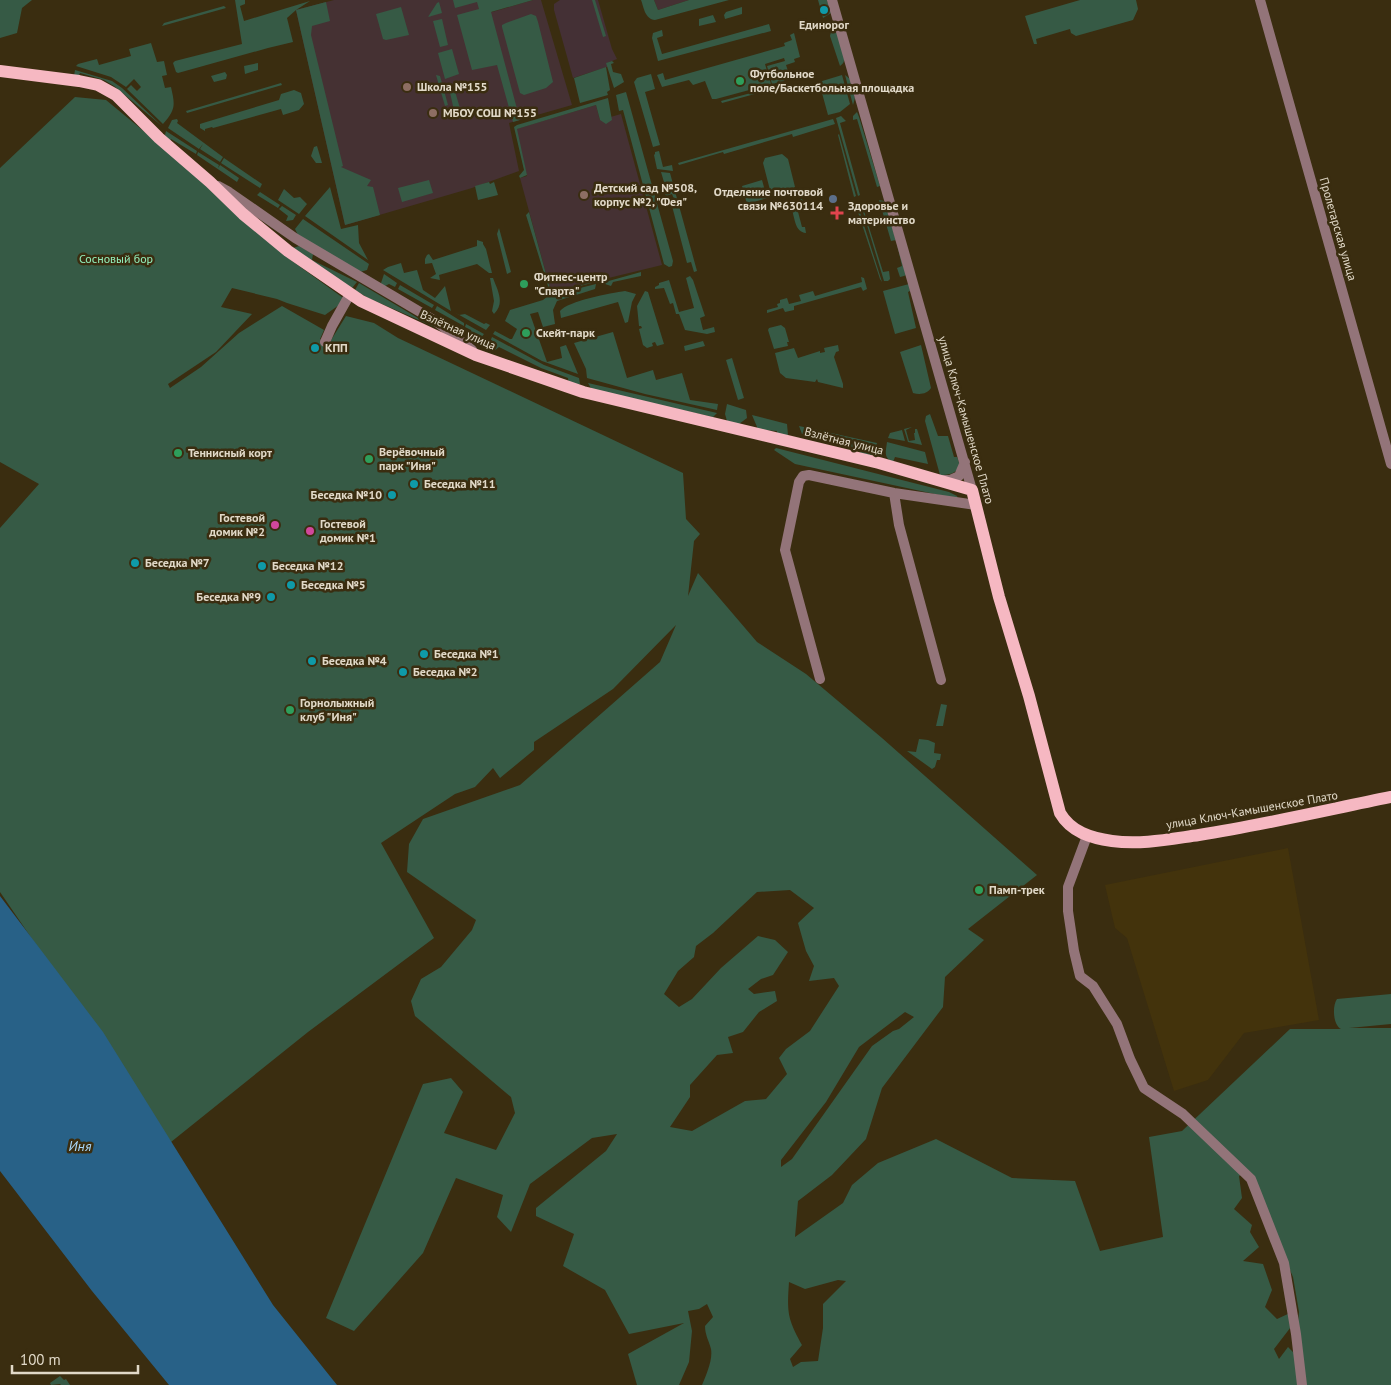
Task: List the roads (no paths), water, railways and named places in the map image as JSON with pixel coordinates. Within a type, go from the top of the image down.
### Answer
[{"type":"main road","name":"Взлётная улица","points":[[0,71],[80,81],[98,85],[108,90],[116,95],[159,138],[210,182],[243,214],[288,250],[350,294],[476,355],[584,392],[750,431],[942,480],[972,490]]},
{"type":"main road","name":"улица Ключ-Камышенское Плато","points":[[972,490],[999,597],[1029,696],[1060,813],[1070,826],[1087,836],[1123,842],[1161,840],[1230,830],[1391,797]]},
{"type":"street","name":"улица Ключ-Камышенское Плато","points":[[832,0],[972,490]]},
{"type":"street","name":"Пролетарская улица","points":[[1260,0],[1391,464]]},
{"type":"street","points":[[210,182],[229,192],[295,238],[437,322],[468,346],[476,355]]},
{"type":"street","points":[[325,342],[350,294]]},
{"type":"street","points":[[942,480],[950,480],[959,476],[965,462]]},
{"type":"street","points":[[820,679],[785,550],[799,482],[803,476],[808,475],[894,493],[976,505]]},
{"type":"street","points":[[894,493],[894,505],[903,541],[941,680]]},
{"type":"street","points":[[1087,836],[1068,887],[1068,911],[1080,976],[1093,986],[1117,1024],[1130,1060],[1144,1088],[1183,1114],[1251,1179],[1284,1263],[1296,1334],[1302,1385]]},
{"type":"water","name":"Иня","points":[[0,896],[103,1032],[273,1305],[337,1385],[169,1385],[92,1291],[0,1171]]},
{"type":"place","name":"Единорог","points":[[824,10]]},
{"type":"place","name":"Футбольное поле/Баскетбольная площадка","points":[[740,81]]},
{"type":"place","name":"Школа №155","points":[[407,87]]},
{"type":"place","name":"МБОУ СОШ №155","points":[[433,113]]},
{"type":"place","name":"Детский сад №508, корпус №2, \"Фея\"","points":[[584,195]]},
{"type":"place","name":"Отделение почтовой связи №630114","points":[[833,199]]},
{"type":"place","name":"Здоровье и материнство","points":[[837,213]]},
{"type":"place","name":"Фитнес-центр \"Спарта\"","points":[[524,284]]},
{"type":"place","name":"Скейт-парк","points":[[526,333]]},
{"type":"place","name":"КПП","points":[[315,348]]},
{"type":"place","name":"Теннисный корт","points":[[178,453]]},
{"type":"place","name":"Верёвочный парк \"Иня\"","points":[[369,459]]},
{"type":"place","name":"Беседка №11","points":[[414,484]]},
{"type":"place","name":"Беседка №10","points":[[392,495]]},
{"type":"place","name":"Гостевой домик №2","points":[[275,525]]},
{"type":"place","name":"Гостевой домик №1","points":[[310,531]]},
{"type":"place","name":"Беседка №7","points":[[135,563]]},
{"type":"place","name":"Беседка №12","points":[[262,566]]},
{"type":"place","name":"Беседка №5","points":[[291,585]]},
{"type":"place","name":"Беседка №9","points":[[271,597]]},
{"type":"place","name":"Беседка №1","points":[[424,654]]},
{"type":"place","name":"Беседка №4","points":[[312,661]]},
{"type":"place","name":"Беседка №2","points":[[403,672]]},
{"type":"place","name":"Горнолыжный клуб \"Иня\"","points":[[290,710]]},
{"type":"place","name":"Памп-трек","points":[[979,890]]},
{"type":"park label","name":"Сосновый бор","points":[[116,259]]}]
